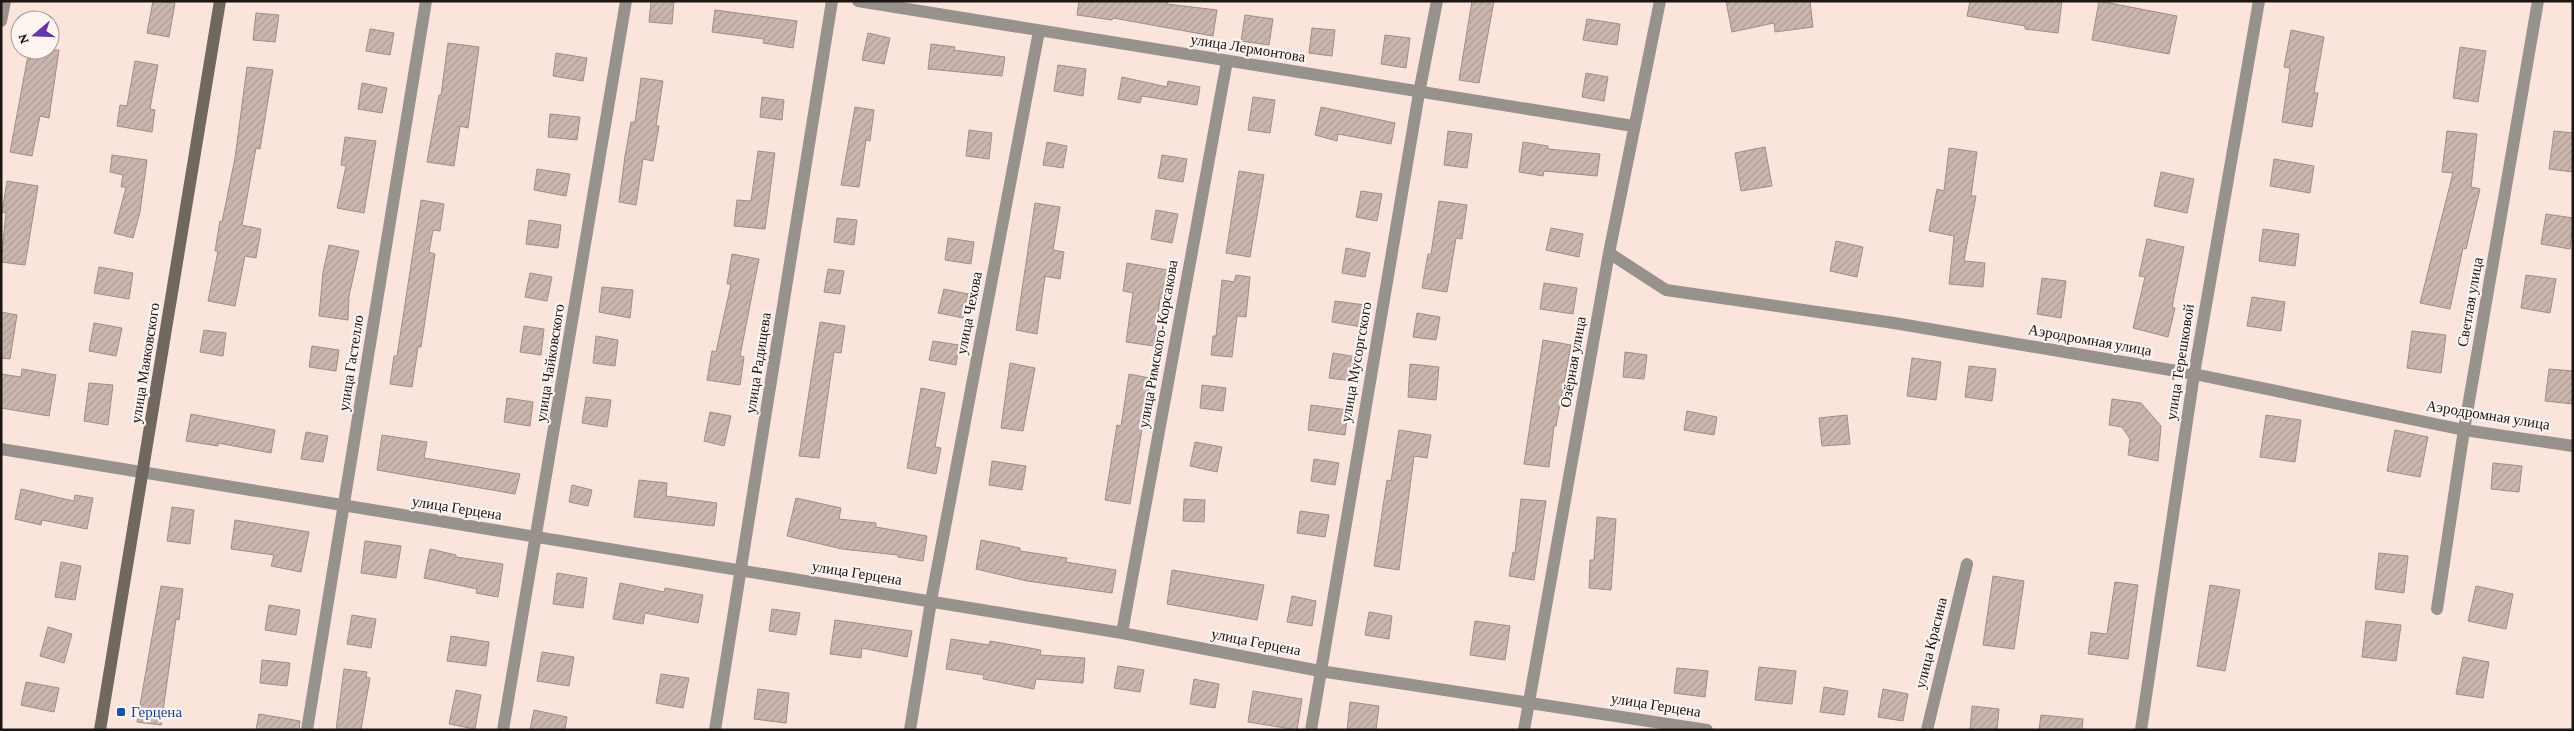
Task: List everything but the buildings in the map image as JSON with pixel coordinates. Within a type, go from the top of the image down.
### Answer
[{"type":"street","points":[[1,21],[5,1]]},
{"type":"street","name":"улица Маяковского","points":[[100,730],[220,1]]},
{"type":"street","name":"улица Гастелло","points":[[307,730],[426,1]]},
{"type":"street","name":"улица Чайковского","points":[[503,730],[626,1]]},
{"type":"street","name":"улица Радищева","points":[[715,730],[832,1]]},
{"type":"street","name":"улица Лермонтова","points":[[858,1],[1419,93],[1634,126]]},
{"type":"street","name":"улица Мусоргского","points":[[1311,730],[1419,93],[1437,1]]},
{"type":"street","name":"Озёрная улица","points":[[1524,730],[1609,253],[1660,1]]},
{"type":"street","name":"улица Терешковой","points":[[2141,730],[2194,374],[2260,1]]},
{"type":"street","name":"Светлая улица","points":[[2437,609],[2464,430],[2538,1]]},
{"type":"street","name":"улица Чехова","points":[[910,730],[931,602],[1039,30]]},
{"type":"street","name":"улица Римского-Корсакова","points":[[1122,633],[1227,61]]},
{"type":"street","name":"Аэродромная улица","points":[[1609,253],[1666,290],[1894,323],[2194,374],[2464,430],[2573,446]]},
{"type":"street","name":"улица Герцена","points":[[1,449],[1122,633],[1320,671],[1528,701],[1707,730]]},
{"type":"street","name":"улица Красина","points":[[1927,730],[1967,564]]},
{"type":"place","name":"Герцена","points":[[121,712]]}]
